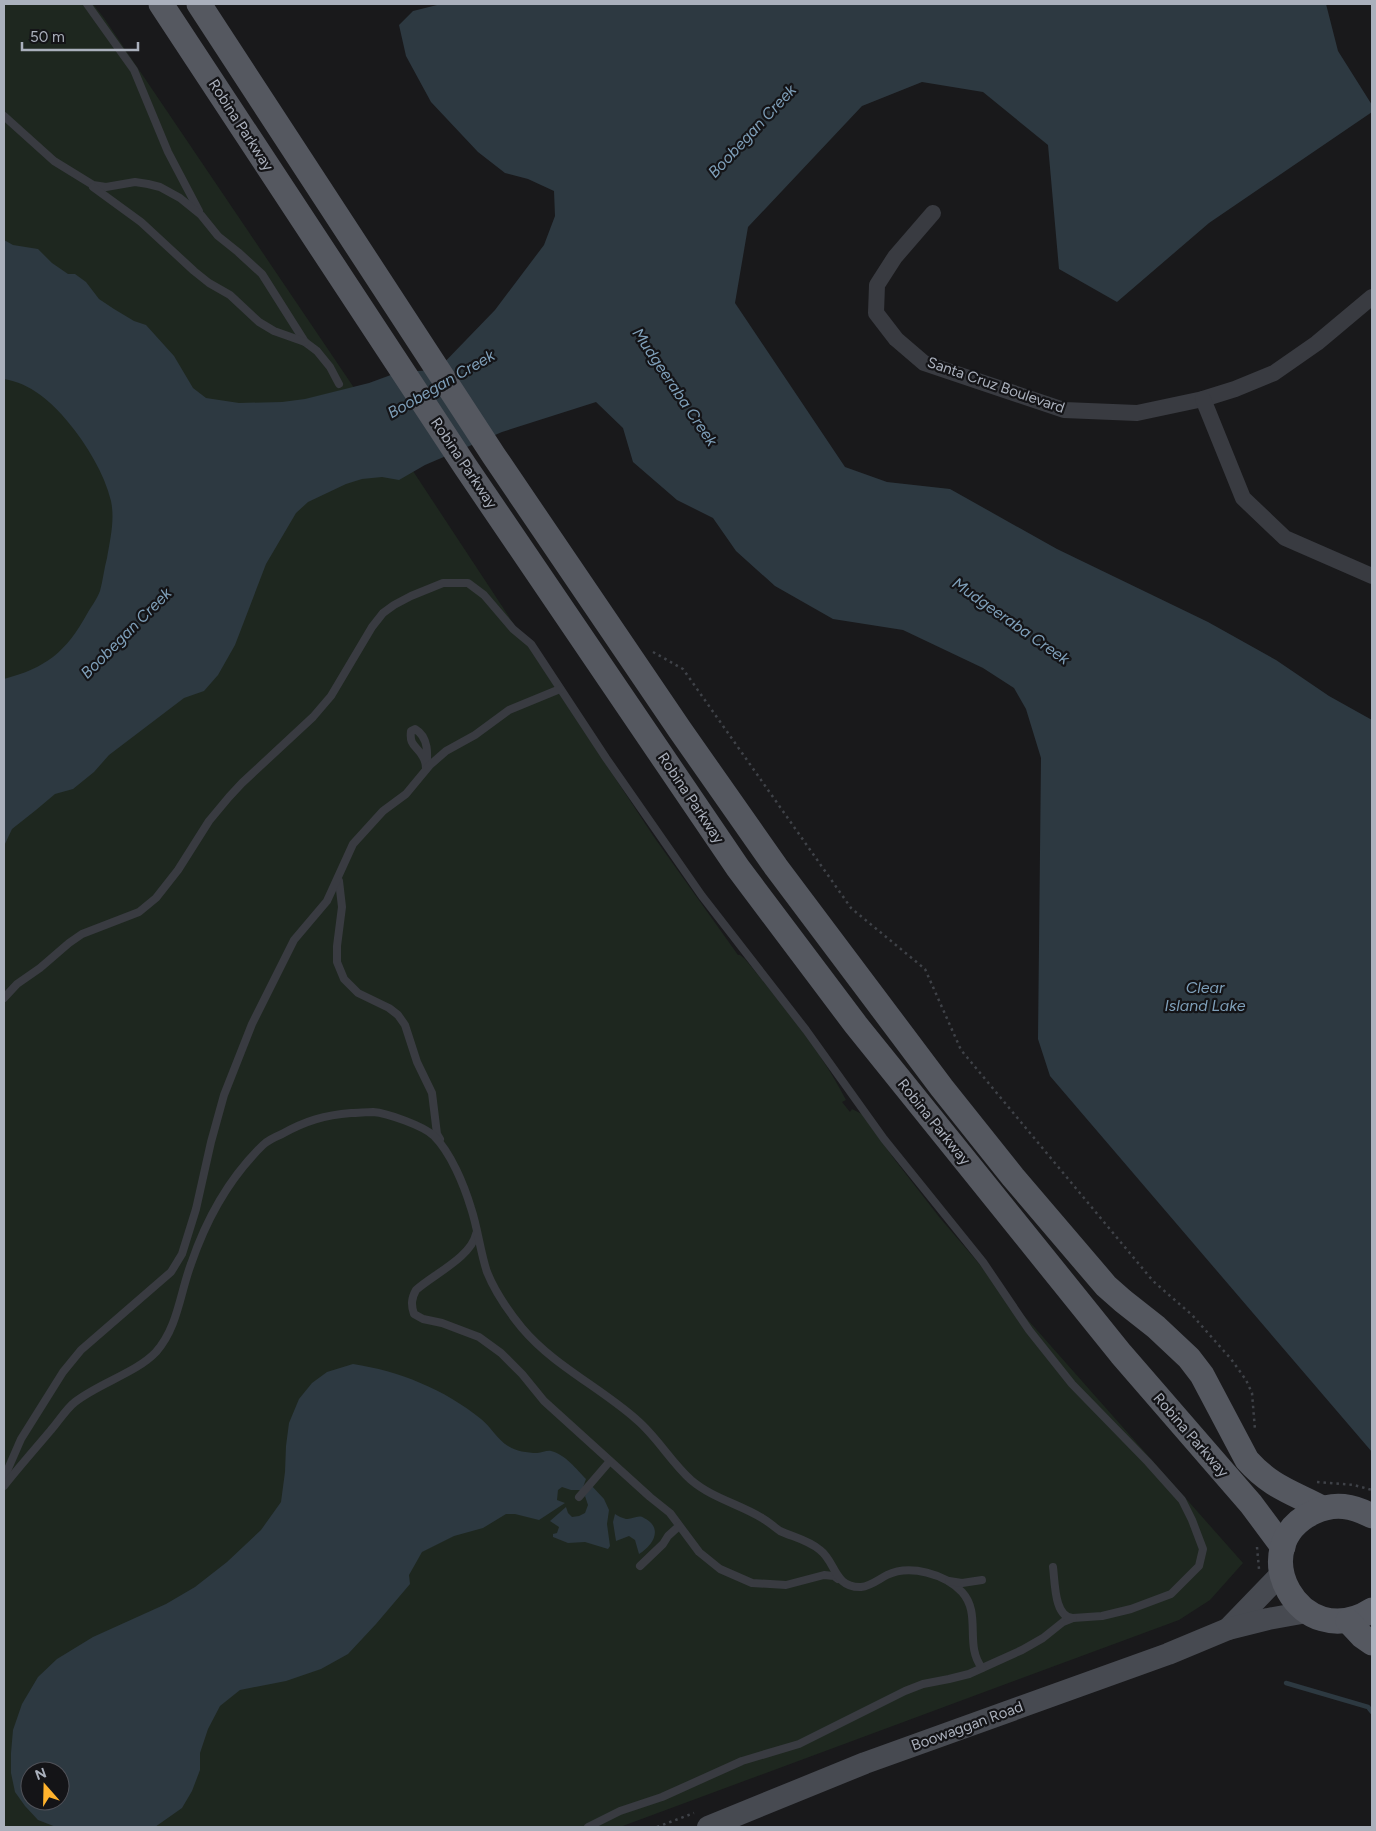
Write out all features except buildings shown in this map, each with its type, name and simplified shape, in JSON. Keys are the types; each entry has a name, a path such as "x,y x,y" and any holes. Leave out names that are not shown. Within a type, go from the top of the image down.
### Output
{"main road":[{"name":"Robina Parkway","path":"161,4 465,466 738,868 856,1025 1122,1354 1248,1500 1283,1547"},
{"name":"Robina Parkway","path":"199,4 494,456 680,730 776,867 942,1088 1013,1177 1106,1286 1162,1332 1189,1358 1202,1375 1243,1454 1256,1471 1284,1490 1322,1508"},
{"path":"1372,1516 1358,1508 1340,1505 1322,1508 1305,1516 1291,1530 1283,1547 1280,1560 1286,1589 1295,1602 1307,1612 1326,1620 1348,1621 1363,1616 1372,1610"},
{"name":"Boowaggan Road","path":"1228,1629 1282,1574"},
{"name":"Boowaggan Road","path":"708,1827 865,1763 1168,1654 1228,1629 1307,1612"},
{"path":"1348,1621 1362,1636 1372,1643"}],"street":[{"name":"Santa Cruz Boulevard","path":"933,213 894,257 877,285 876,313 896,338 924,363 1064,410 1137,413 1203,399 1235,389 1274,373 1317,343 1372,297"},
{"path":"1203,399 1243,498 1285,538 1372,576"}],"lane":[{"path":"87,4 134,70 168,152 201,215 218,236 262,274 305,342"},
{"path":"4,116 43,152 141,222 194,270 230,295 259,322 274,331 305,342 317,351 339,384"},
{"path":"78,177 93,185 106,188 135,182 160,187 180,198 201,215"},
{"path":"4,998 16,984 40,968 82,934 139,912 156,898 178,870 209,822 229,797 307,722 331,696 383,613 394,605 443,583 468,583 484,595 513,629 531,644 606,758 702,896 806,1030 889,1146 984,1262 1029,1330 1072,1384 1182,1500 1203,1549 1199,1566 1171,1594 1155,1601 1102,1616 1063,1618 1043,1638 1022,1650 982,1668 964,1675 923,1684 905,1691 799,1744 742,1761 662,1797 620,1811 588,1827"},
{"path":"4,1478 21,1439 63,1372 81,1350 171,1272 182,1254 196,1209 224,1095 252,1024 294,940 327,901 353,844 383,811 406,794 426,770 446,751 475,735 509,710 560,689"},
{"path":"340,876 338,885 341,918 337,962 344,979 358,993 389,1008 398,1015 405,1025 417,1062 432,1093 437,1134 460,1180 472,1211 489,1276 506,1307 524,1330 550,1355 637,1420 691,1479 716,1496 756,1515 778,1530 804,1540 823,1551 838,1579"},
{"path":"327,901 334,896 341,902"},
{"path":"4,1486 72,1404 101,1384 132,1369 154,1354 168,1336 180,1307 189,1268 210,1218 237,1176 265,1143 302,1122 335,1114 377,1112 432,1134 446,1152"},
{"path":"418,1128 428,1128 434,1117"},
{"path":"477,1232 475,1241 467,1251 416,1290 412,1297 411,1305 414,1314 422,1319 442,1322 479,1337 501,1353 522,1374 544,1401 670,1513 699,1552 720,1569 752,1583 786,1585 820,1576 834,1576 848,1584 861,1587 888,1575 907,1570 926,1573 947,1581 962,1583 982,1580"},
{"path":"467,1251 477,1250 485,1263"},
{"path":"579,1498 610,1461"},
{"path":"640,1566 679,1526"},
{"path":"820,1576 828,1567 828,1560"},
{"path":"1053,1567 1055,1593 1063,1618"},
{"path":"947,1581 963,1593 971,1606 974,1664 971,1670 964,1675"},
{"path":"974,1656 982,1668"}],"path":[{"path":"652,652 683,669 851,908 925,969 961,1050 1128,1253 1153,1281 1192,1315 1231,1359 1246,1380 1252,1393 1256,1433"},
{"path":"1313,1481 1354,1485 1372,1490"}],"shaded area":[{"path":"4,4 93,4 365,404 413,471 654,837 738,955 745,959 812,1045 846,1100 842,1102 850,1112 852,1109 862,1114 940,1218 1243,1563 1210,1600 1179,1620 620,1827 4,1827"}],"water":[{"name":"Clear Island Lake","path":"441,4 1326,4 1338,51 1372,105 1372,112 1209,223 1117,302 1059,269 1048,145 983,92 922,82 862,106 748,227 735,303 845,467 887,482 950,489 1057,549 1208,622 1276,660 1329,696 1372,720 1372,1452 1050,1076 1038,1039 1041,758 1026,709 1014,688 983,668 903,630 833,619 775,586 736,551 713,518 677,500 633,462 623,428 596,402 502,432 425,465 399,480 382,477 362,479 346,484 308,502 296,513 266,564 235,645 218,675 204,691 184,698 109,755 94,772 73,789 55,794 12,829 4,846 4,679 32,670 43,664 63,648 79,627 100,591 111,537 112,515 111,501 99,470 82,440 68,422 40,394 14,381 4,379 4,240 13,245 38,249 52,263 68,274 75,274 86,282 99,299 134,321 146,325 174,356 193,388 206,398 239,403 282,402 305,399 369,383 399,372 437,370 495,310 544,245 555,216 554,191 528,179 505,173 478,152 431,102 406,56 399,25 413,11"},
{"path":"353,1364 387,1371 420,1383 467,1408 488,1425 511,1448 529,1453 551,1451 561,1455 586,1479 582,1490 571,1490 562,1487 558,1490 557,1500 565,1503 539,1520 515,1514 506,1514 483,1528 454,1536 422,1552 409,1575 410,1584 348,1654 321,1669 286,1681 240,1690 220,1706 208,1729 200,1753 200,1770 192,1791 182,1808 155,1827 56,1827 38,1820 30,1811 70,1811 70,1761 20,1761 20,1799 15,1792 11,1773 13,1730 22,1704 38,1677 57,1659 93,1637 166,1604 195,1587 227,1562 261,1530 281,1502 289,1423 299,1399 312,1383 327,1372"},
{"path":"590,1484 604,1499 609,1510 607,1524 610,1546 608,1549 585,1542 568,1543 553,1537 553,1534 557,1533 559,1527 550,1521 566,1507 572,1517 585,1513 588,1505 585,1496"},
{"path":"615,1514 626,1519 642,1517 654,1527 655,1532 652,1542 644,1551 639,1554 635,1540 629,1536 616,1541 613,1522"}],"waterway":[{"path":"1286,1683 1368,1707 1372,1712"}],"water label":[{"name":"Boobegan Creek","path":"752,131"},
{"name":"Boobegan Creek","path":"441,384"},
{"name":"Mudgeeraba Creek","path":"675,387"},
{"name":"Mudgeeraba Creek","path":"1011,621"},
{"name":"Boobegan Creek","path":"126,633"}]}
